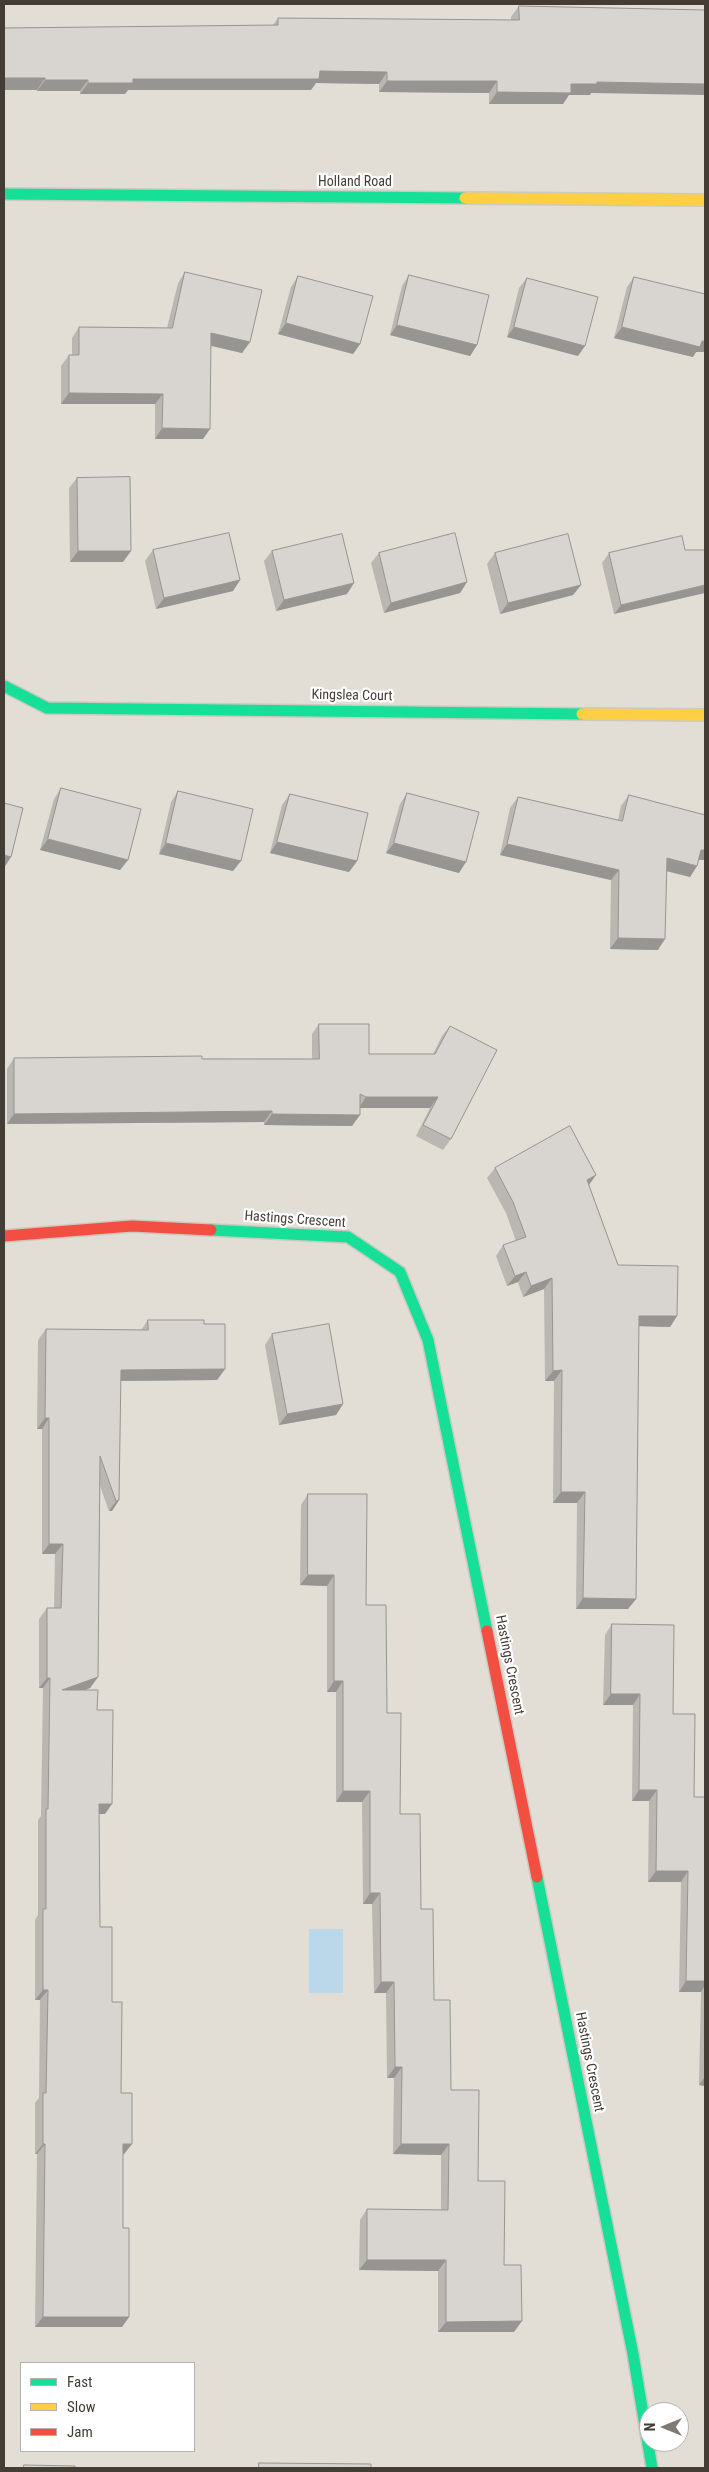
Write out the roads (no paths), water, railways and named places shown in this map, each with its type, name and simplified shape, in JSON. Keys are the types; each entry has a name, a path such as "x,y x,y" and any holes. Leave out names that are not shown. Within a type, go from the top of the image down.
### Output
{"street":[{"name":"Holland Road","path":"4,194 705,200"},
{"name":"Kingslea Court","path":"4,686 47,708 705,715"},
{"name":"Hastings Crescent","path":"4,1236 132,1226 348,1237 400,1272 428,1340 633,2354 652,2468"}],"water":[{"path":"309,1929 343,1929 343,1993 309,1993"}]}
